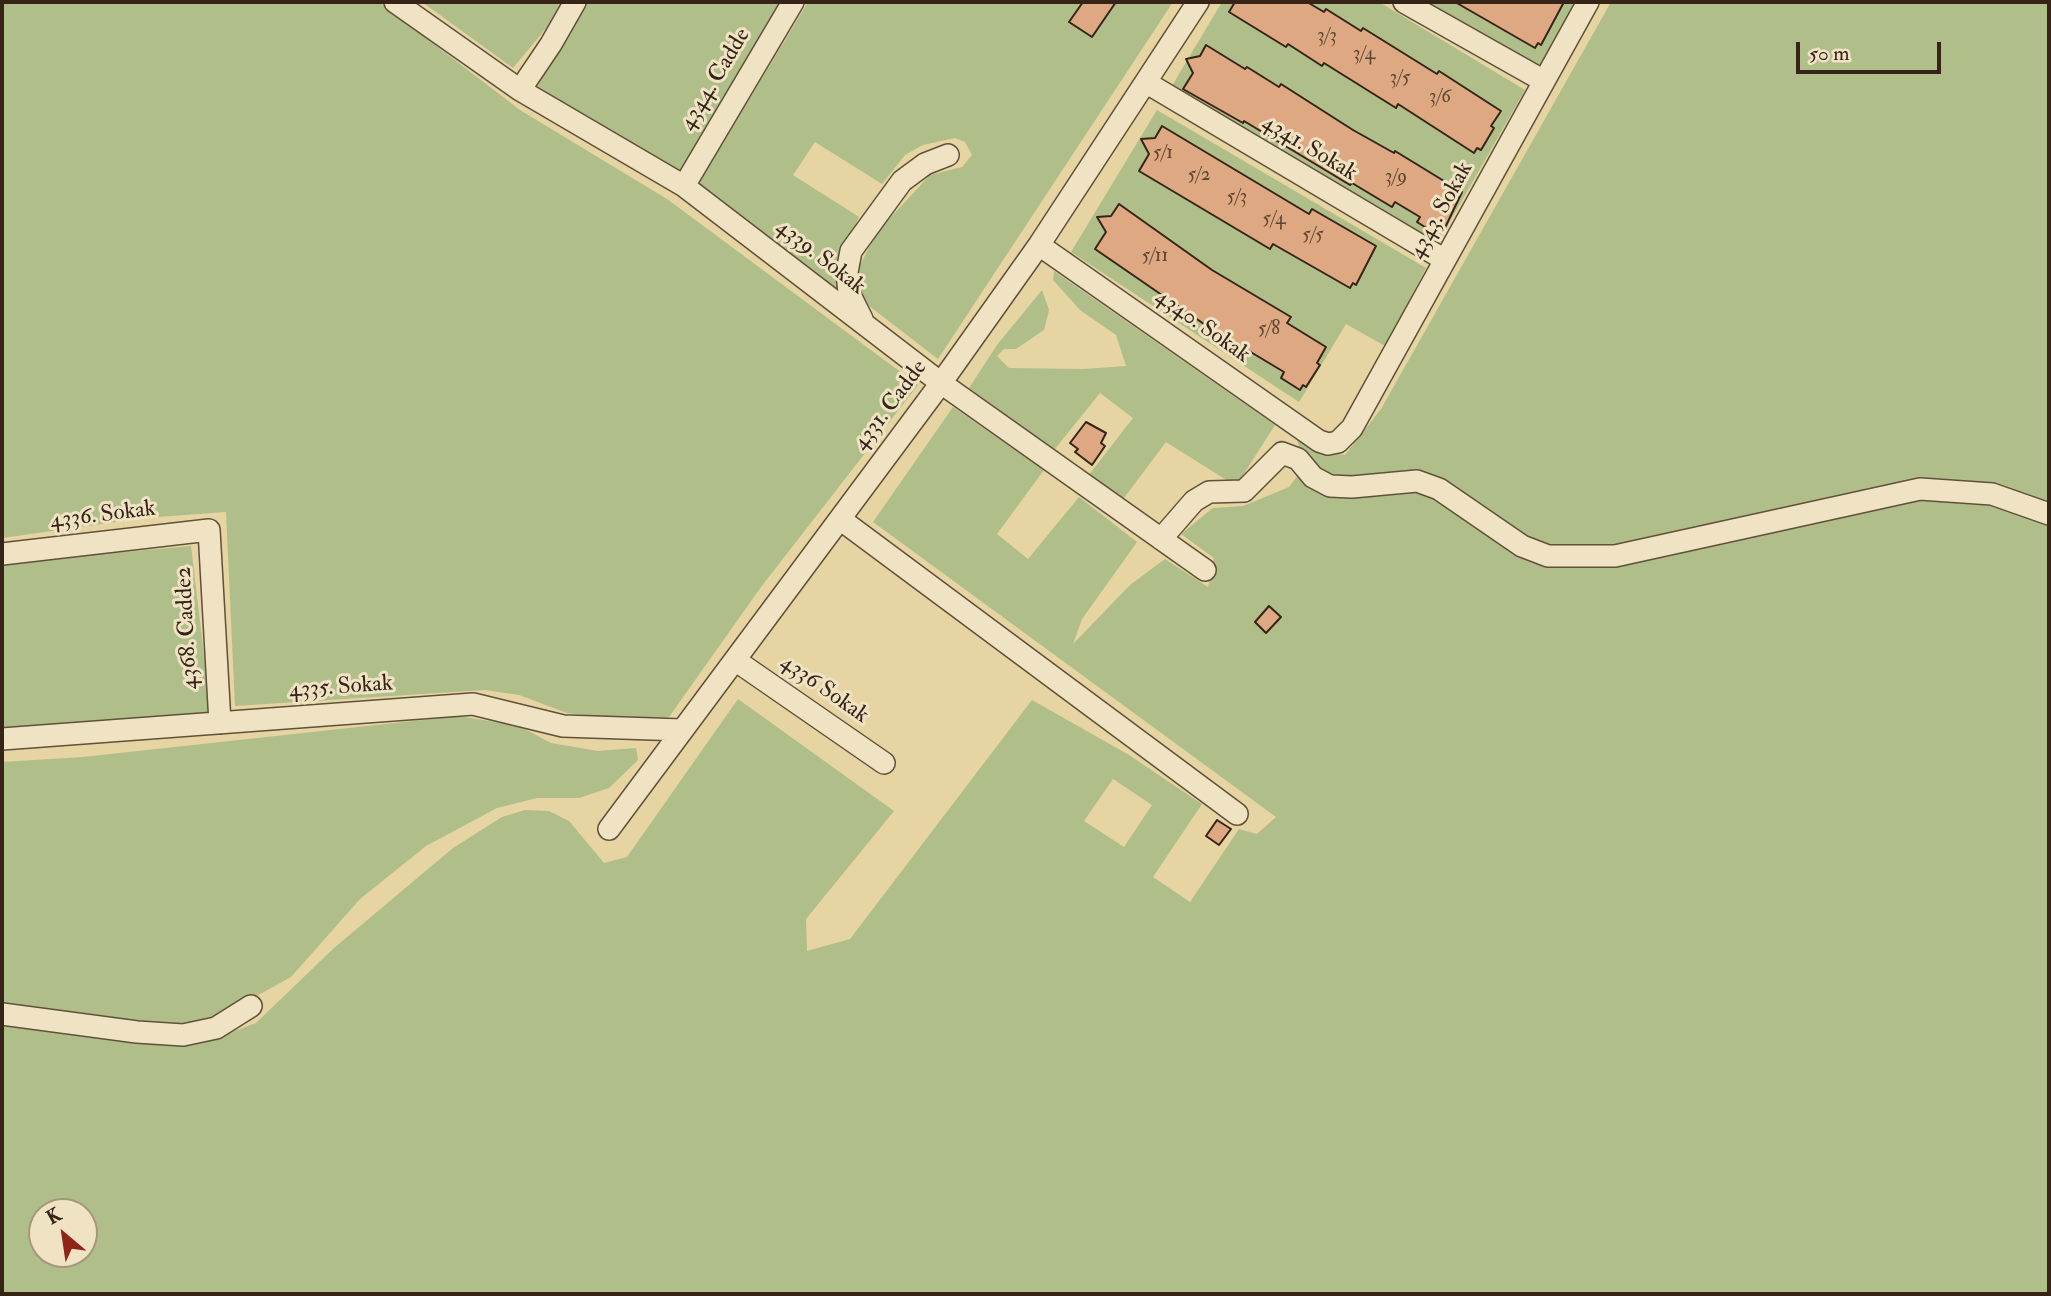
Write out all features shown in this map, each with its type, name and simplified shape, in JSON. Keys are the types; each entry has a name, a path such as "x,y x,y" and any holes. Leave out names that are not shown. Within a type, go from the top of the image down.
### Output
{"street":[{"name":"4339. Sokak","path":"395,2 520,90 684,186 941,383 1205,570"},
{"path":"520,90 575,2"},
{"name":"4344. Cadde","path":"684,186 793,2"},
{"name":"4331. Cadde","path":"609,829 941,383 1039,245 1198,2"},
{"path":"1404,2 1544,82"},
{"name":"4343. Sokak","path":"1338,442 1352,428 1588,2"},
{"name":"4341. Sokak","path":"1147,83 1445,260"},
{"path":"864,324 849,293 847,272 851,251 902,181 925,164 948,155"},
{"name":"4340. Sokak","path":"1039,245 1319,440 1328,444 1338,442"},
{"path":"1161,539 1194,501 1209,492 1244,491 1282,453 1298,459 1313,477 1330,486 1352,487 1417,481 1439,489 1521,546 1548,555 1615,556 1920,489 1992,494 2049,514"},
{"path":"840,519 1237,814"},
{"name":"4336. Sokak","path":"2,554 209,530"},
{"name":"4368. Cadde2","path":"209,530 220,723"},
{"name":"4336 Sokak","path":"735,660 884,762"},
{"name":"4335. Sokak","path":"2,740 473,704 563,726 682,730"},
{"path":"2,1014 136,1032 183,1035 216,1028 251,1006"}],"green space":[{"path":"2,2 379,2 520,110 667,199 918,385 761,587 669,717 635,721 567,713 519,695 485,690 235,706 226,512 144,518 2,538"},
{"path":"422,2 565,2 513,68"},
{"path":"585,2 782,2 682,173 536,89"},
{"path":"808,2 1173,2 938,359 860,299 856,284 859,267 877,232 930,175 962,167 972,155 965,142 955,138 923,145 905,155 882,184 815,142 793,175 859,217 839,260 837,279 841,297 697,186"},
{"path":"1222,2 1379,2 1525,90 1436,246 1170,89"},
{"path":"1425,2 1577,2 1541,66"},
{"path":"1611,2 2049,2 2049,504 1979,484 1849,499 1708,524 1614,547 1539,548 1416,469 1368,479 1324,478 1301,453 1297,440 1318,451 1345,455 1381,409"},
{"path":"1157,110 1426,268 1385,346 1346,324 1299,402 1071,252"},
{"path":"1054,271 1275,425 1236,486 1166,442 1121,502 1088,476 1133,418 1100,393 1054,450 969,388 997,345 1042,290 1049,310 1044,330 1016,349 1004,349 997,356 1009,368 1084,369 1126,366 1116,335 1080,310 1053,280"},
{"path":"953,407 1044,470 997,534 1028,559 1079,497 1137,542 1082,619 1073,644 1130,585 1165,559 1208,587 1214,558 1181,534 1213,508 1243,506 1289,487 1299,474 1440,496 1505,548 1556,563 1941,490 2049,519 2049,1294 2,1294 2,1022 218,1037 256,1023 334,948 453,848 502,817 525,810 549,811 569,821 604,863 627,857 738,699 894,811 806,919 807,951 850,939 1032,700 1129,755 1202,804 1153,877 1190,902 1239,829 1257,834 1276,817 873,522","holes":["1113,779 1152,805 1124,847 1084,821"]},
{"path":"191,546 211,714 2,730 2,563"},
{"path":"459,716 519,726 551,743 598,751 636,748 638,760 609,788 579,798 537,798 497,808 426,846 360,899 291,977 204,1025 168,1029 2,1006 2,762 83,757"}],"building":[{"path":"1083,2 1116,2 1092,37 1069,22"},
{"path":"1235,2 1307,2 1324,12 1326,9 1361,31 1363,28 1437,74 1439,71 1501,111 1491,126 1494,128 1481,150 1477,148 1474,153 1398,104 1396,108 1324,63 1322,66 1288,44 1286,47 1229,12"},
{"path":"1455,2 1564,2 1541,45 1538,43 1535,48"},
{"path":"1206,45 1279,87 1281,84 1353,130 1394,153 1395,151 1462,192 1443,232 1439,229 1436,234 1417,222 1420,217 1395,202 1392,207 1352,183 1350,185 1244,121 1243,123 1183,89 1193,73 1186,59 1200,56"},
{"path":"1162,126 1309,214 1312,209 1376,246 1356,285 1353,283 1350,288 1273,244 1270,249 1139,171 1149,154 1141,139 1155,138"},
{"path":"1119,204 1212,270 1291,317 1287,323 1326,347 1317,363 1320,365 1306,387 1303,385 1300,390 1281,378 1284,372 1204,324 1095,249 1106,232 1097,217 1111,216"},
{"path":"1086,422 1106,433 1101,443 1105,446 1092,465 1075,452 1078,449 1070,443"},
{"path":"1269,606 1281,617 1266,633 1255,622"},
{"path":"1217,820 1231,829 1219,845 1206,836"}]}
